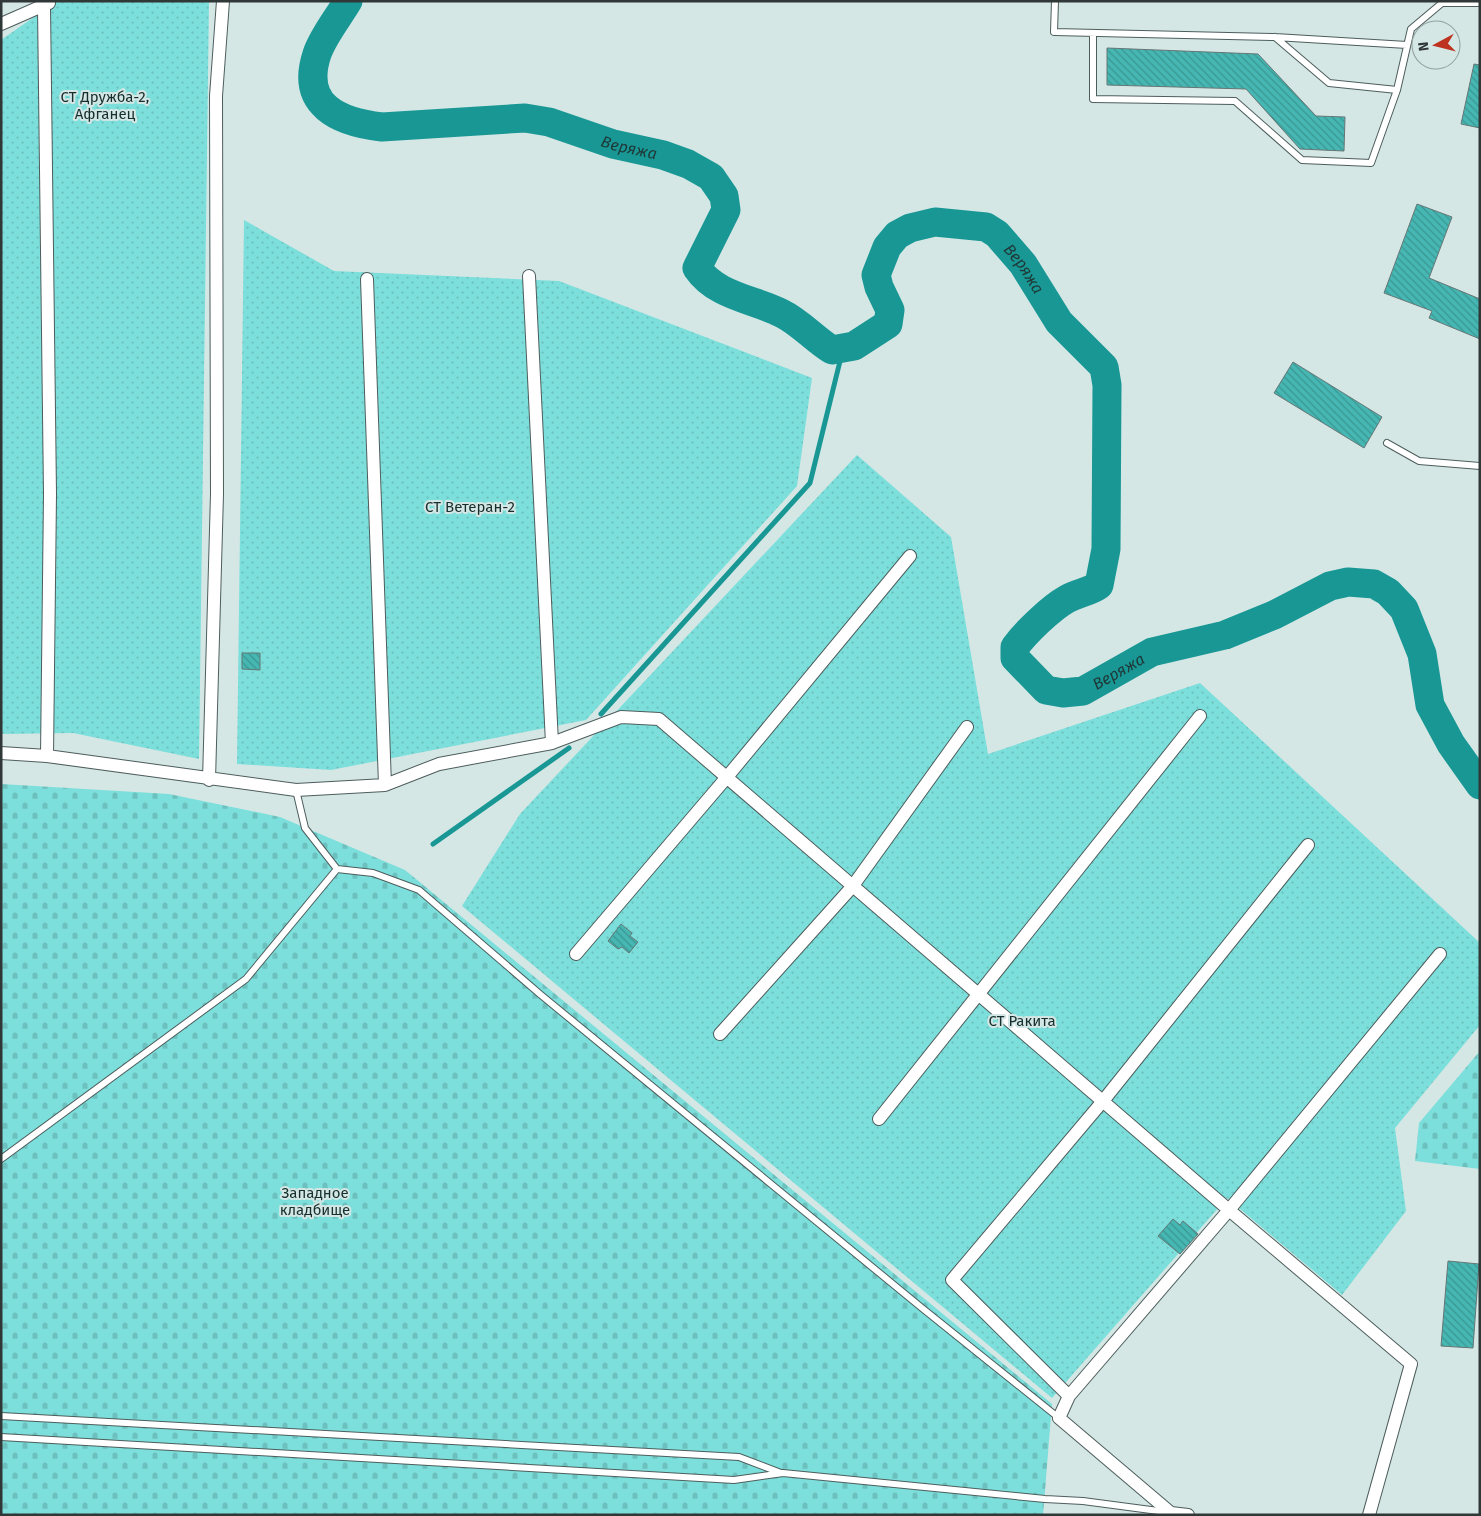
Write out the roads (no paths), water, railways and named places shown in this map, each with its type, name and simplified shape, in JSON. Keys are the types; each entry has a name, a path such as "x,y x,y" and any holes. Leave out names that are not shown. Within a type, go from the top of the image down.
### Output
{"street":[{"path":"209,780 217,494 216,96 223,1"},
{"path":"1,24 47,4 50,494 48,756"},
{"path":"529,276 552,743"},
{"path":"367,279 385,785"},
{"path":"576,954 727,777 910,556"},
{"path":"879,1119 1200,716"},
{"path":"1,753 48,756 209,780 296,790 385,785 439,764 552,743 621,717 658,719 1411,1364 1369,1515"},
{"path":"720,1034 852,887 967,727"},
{"path":"1069,1396 952,1280 1103,1101 1308,846"},
{"path":"1188,1515 1171,1514 1059,1418 1069,1396 1229,1210 1440,954"}],"lane":[{"path":"1055,1 1054,32 1275,37 1407,45"},
{"path":"1093,33 1093,99 1235,101 1302,160 1371,163 1397,90 1411,30 1442,3 1480,3"},
{"path":"1275,37 1329,83 1397,90"},
{"path":"1387,443 1418,461 1480,466"},
{"path":"296,790 305,828 337,869 373,873 419,890 541,996 1059,1418"},
{"path":"1,1159 246,979 337,869"},
{"path":"1,1416 739,1457 783,1473"},
{"path":"1,1437 734,1480 783,1473 1045,1499 1083,1501 1171,1514"}],"waterway":[{"name":"Веряжа","path":"348,1 323,41 317,54 313,72 314,86 318,98 327,108 351,121 382,127 525,118 549,122 613,144 663,155 688,164 711,177 724,196 726,210 697,268 714,285 788,317 832,350 854,346 888,324 890,310 879,287 876,275 887,247 897,235 910,228 935,222 986,227 997,234 1023,264 1059,322 1104,367 1107,385 1106,549 1099,585 1067,599 1046,614 1015,647 1015,658 1046,690 1063,693 1083,691 1152,652 1225,635 1274,615 1330,586 1348,582 1374,584 1388,592 1404,609 1422,654 1430,705 1451,744 1480,785"},
{"path":"601,714 810,483 843,349"},
{"path":"433,844 569,748"}],"park label":[{"name":"СТ Дружба-2, Афганец","path":"105,106"},
{"name":"СТ Ветеран-2","path":"470,507"},
{"name":"СТ Ракита","path":"1022,1021"},
{"name":"Западное кладбище","path":"315,1202"}]}
